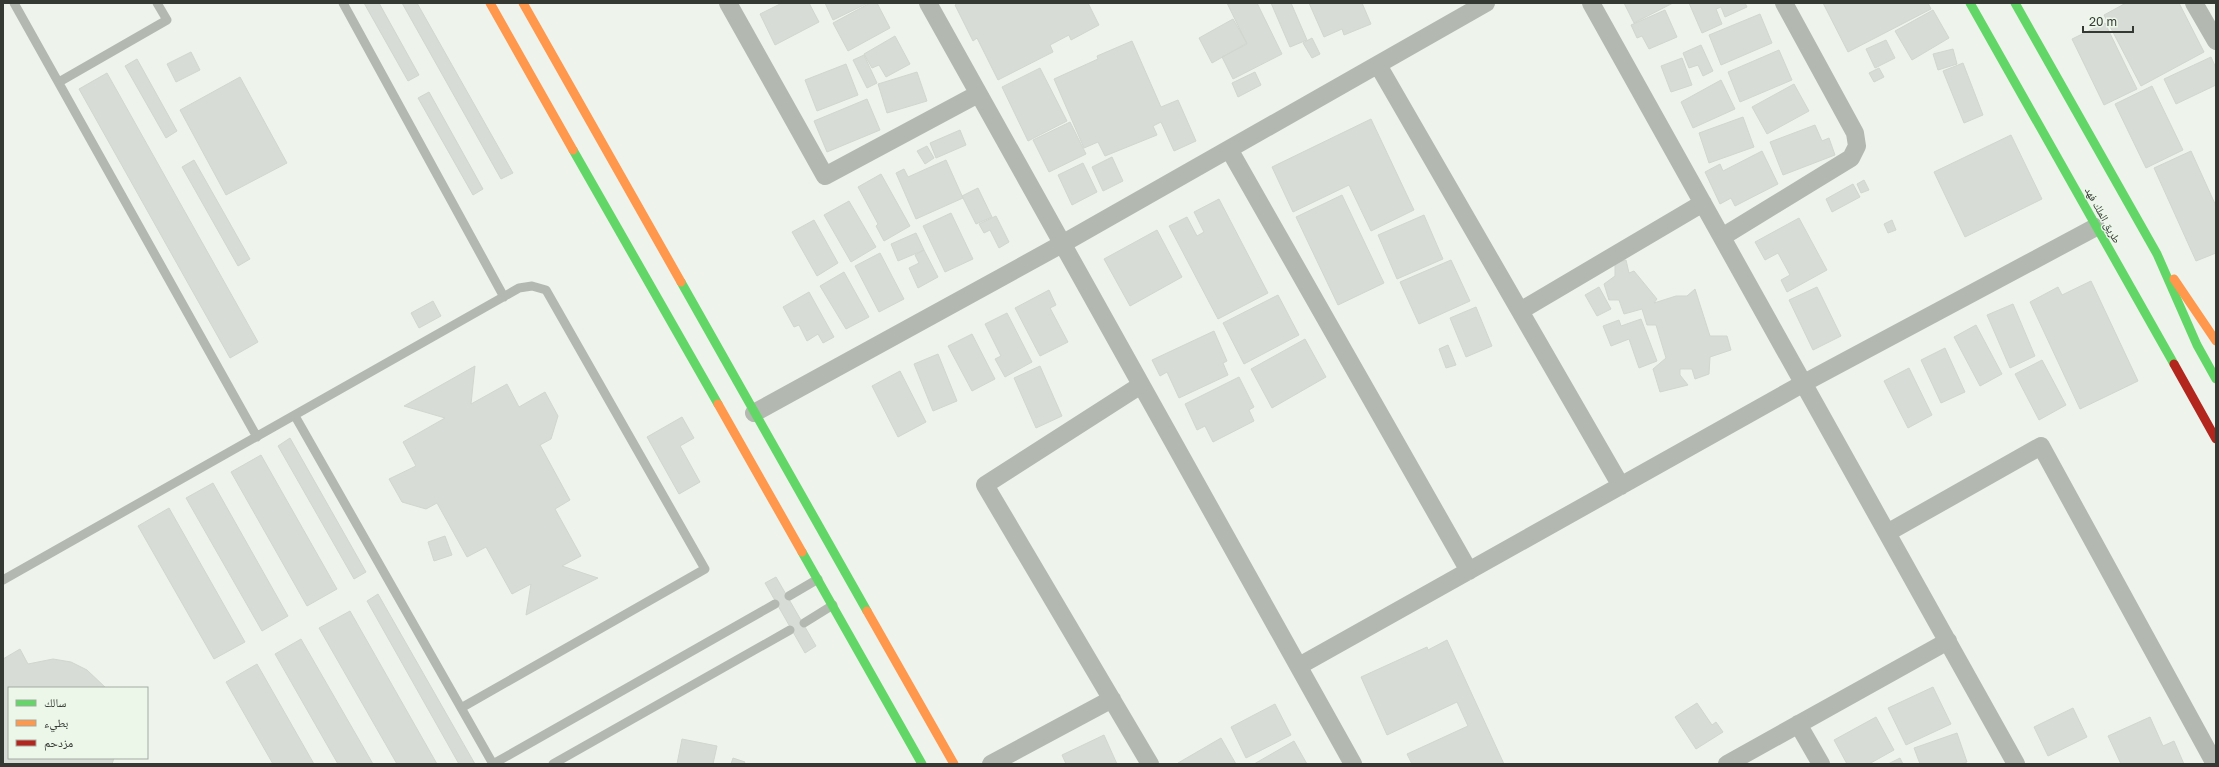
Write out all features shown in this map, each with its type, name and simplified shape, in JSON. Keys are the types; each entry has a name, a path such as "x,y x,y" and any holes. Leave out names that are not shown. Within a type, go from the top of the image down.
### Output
{"main road":[{"path":"490,3 922,764"},
{"path":"523,3 954,764"},
{"name":"طريق الملك فهد","path":"1970,3 2216,439"},
{"path":"2015,3 2157,254 2216,341"},
{"path":"2157,254 2197,344 2216,379"}],"street":[{"path":"728,3 825,176 978,94"},
{"path":"928,3 1353,764"},
{"path":"754,412 1062,244 1486,3"},
{"path":"1591,3 2016,764"},
{"path":"1722,237 1851,158 1857,146 1856,133 1784,3"},
{"path":"2194,3 2216,41"},
{"path":"1378,64 1621,486"},
{"path":"1229,149 1469,571"},
{"path":"1520,311 1703,203"},
{"path":"1299,666 1804,383 2096,227"},
{"path":"1142,385 985,485 1150,764"},
{"path":"1887,533 2041,446 2215,764"},
{"path":"1727,764 1948,641"},
{"path":"991,764 1112,699"},
{"path":"1798,724 1821,764"}],"lane":[{"path":"14,3 257,437"},
{"path":"59,82 167,20 157,3"},
{"path":"343,3 504,297"},
{"path":"3,580 212,460 295,416 519,288 532,286 546,290 705,569 461,708"},
{"path":"295,416 493,764 775,604"},
{"path":"789,596 818,579"},
{"path":"804,623 833,605"},
{"path":"553,764 790,630"}],"building":[{"path":"364,3 379,3 419,75 408,81"},
{"path":"402,3 417,3 513,173 501,179"},
{"path":"782,3 809,3 819,22 775,45 760,14"},
{"path":"825,3 868,3 833,20"},
{"path":"870,3 877,3 890,28 848,51 833,23"},
{"path":"958,3 1088,3 1099,25 1071,40 1069,35 1050,45 1053,52 998,80 977,38 973,41 955,5"},
{"path":"1227,3 1257,3 1282,54 1233,79 1222,57 1247,44"},
{"path":"1271,3 1291,3 1307,40 1290,47"},
{"path":"1309,3 1362,3 1371,24 1344,35 1342,29 1324,37"},
{"path":"1624,3 1673,3 1634,23"},
{"path":"1689,3 1745,3 1747,7 1725,17 1721,7 1716,9 1722,24 1702,33"},
{"path":"1823,3 1928,3 1931,9 1848,52"},
{"path":"2126,3 2179,3 2204,52 2141,86 2104,15"},
{"path":"1665,10 1677,37 1649,49 1642,36 1637,38 1631,25"},
{"path":"1933,10 1949,38 1912,60 1895,31"},
{"path":"1760,14 1772,43 1721,65 1709,35"},
{"path":"1233,19 1247,43 1212,63 1199,38"},
{"path":"2105,23 2137,89 2104,105 2072,39"},
{"path":"895,36 910,64 886,77 879,65 872,68 864,54"},
{"path":"1312,38 1320,54 1312,58 1303,43"},
{"path":"1886,40 1895,58 1875,68 1866,49"},
{"path":"1132,41 1161,107 1178,100 1196,141 1174,151 1161,122 1153,126 1157,135 1105,156 1098,142 1084,148 1054,79 1098,59 1097,56"},
{"path":"1701,45 1713,71 1703,76 1698,65 1689,68 1683,53"},
{"path":"1953,49 1957,64 1938,70 1933,54"},
{"path":"1779,50 1792,80 1740,102 1728,72"},
{"path":"191,52 200,70 176,82 167,64"},
{"path":"864,55 877,83 867,88 853,60"},
{"path":"2211,57 2216,68 2216,85 2176,104 2164,79"},
{"path":"1682,58 1692,85 1671,92 1661,66"},
{"path":"137,59 177,131 166,138 125,66"},
{"path":"1963,63 1983,115 1964,123 1943,71"},
{"path":"846,64 858,95 817,111 805,80"},
{"path":"1040,68 1067,121 1028,141 1002,87"},
{"path":"1879,68 1884,77 1874,82 1869,73"},
{"path":"917,72 927,101 887,113 878,84"},
{"path":"1255,72 1261,85 1238,97 1232,83"},
{"path":"107,73 258,342 230,358 79,89"},
{"path":"240,77 287,163 226,195 180,110"},
{"path":"1721,80 1735,109 1693,128 1681,102"},
{"path":"1794,84 1809,111 1767,134 1752,107"},
{"path":"2152,86 2183,150 2146,168 2115,104"},
{"path":"429,92 483,189 473,195 418,98"},
{"path":"867,99 880,130 827,152 814,121"},
{"path":"1743,117 1754,147 1709,163 1699,133"},
{"path":"1371,119 1414,210 1371,231 1349,185 1293,212 1272,167"},
{"path":"1070,122 1086,154 1049,172 1033,140"},
{"path":"1815,125 1822,141 1829,138 1835,155 1783,175 1770,142"},
{"path":"960,130 966,145 936,158 930,143"},
{"path":"2011,135 2042,199 1965,237 1934,172"},
{"path":"927,146 934,158 925,164 917,151"},
{"path":"1762,151 1778,184 1735,206 1731,198 1720,204 1705,172 1720,164 1723,171"},
{"path":"2191,151 2216,206 2216,253 2196,261 2154,168"},
{"path":"1112,157 1123,181 1103,191 1092,167"},
{"path":"194,160 250,259 238,266 182,167"},
{"path":"946,160 963,198 916,219 896,173 904,169 908,177"},
{"path":"1083,163 1097,192 1072,205 1058,175"},
{"path":"881,174 910,226 884,241 876,226 878,224 858,187"},
{"path":"1864,180 1869,190 1861,193 1857,184"},
{"path":"1853,184 1860,197 1832,212 1826,199"},
{"path":"978,188 992,217 976,224 962,196"},
{"path":"1342,195 1384,283 1338,305 1296,217"},
{"path":"1219,199 1268,293 1218,319 1169,226 1187,217 1197,236 1204,232 1194,212"},
{"path":"849,201 876,247 851,262 824,215"},
{"path":"951,213 973,259 945,272 923,226"},
{"path":"1424,215 1443,259 1397,279 1378,235"},
{"path":"996,216 1009,242 999,248 990,230 984,233 979,224"},
{"path":"1799,218 1827,270 1787,292 1781,280 1790,275 1778,253 1765,260 1755,242"},
{"path":"814,220 838,263 817,276 792,232"},
{"path":"1892,220 1896,230 1888,233 1884,224"},
{"path":"1157,230 1182,277 1130,306 1104,259"},
{"path":"916,233 924,250 898,261 891,244"},
{"path":"924,250 938,277 918,288 909,268 919,263 915,255"},
{"path":"880,253 904,299 879,312 855,266"},
{"path":"1451,260 1470,301 1419,324 1400,282"},
{"path":"1626,260 1629,273 1634,271 1657,299 1654,303 1676,296 1687,296 1695,289 1710,336 1727,336 1731,350 1710,357 1709,374 1695,379 1692,369 1680,369 1680,375 1688,385 1660,392 1653,369 1666,358 1656,325 1647,325 1642,309 1624,314 1619,300 1609,300 1604,284 1615,276 1615,263"},
{"path":"844,272 869,317 846,329 820,286"},
{"path":"2091,281 2138,381 2080,409 2030,302 2058,287 2062,295"},
{"path":"1599,287 1611,309 1597,316 1585,295"},
{"path":"1817,287 1841,336 1813,350 1789,300"},
{"path":"1049,290 1056,305 1050,308 1068,342 1040,356 1015,308"},
{"path":"809,292 834,337 823,343 818,334 807,341 799,325 794,327 783,307"},
{"path":"1278,295 1299,335 1244,364 1223,323"},
{"path":"433,301 441,316 419,328 411,313"},
{"path":"2013,304 2035,356 2010,368 1987,315"},
{"path":"1476,307 1492,346 1466,357 1450,318"},
{"path":"1007,313 1032,362 1005,377 995,359 1001,356 985,324"},
{"path":"1641,319 1657,361 1639,368 1629,339 1611,346 1603,326 1619,320 1621,326"},
{"path":"1976,325 2002,374 1980,386 1954,337"},
{"path":"1214,331 1227,361 1223,363 1228,375 1179,398 1167,372 1160,376 1152,360"},
{"path":"972,334 995,379 972,391 948,346"},
{"path":"1305,339 1326,377 1272,408 1251,369"},
{"path":"1448,345 1456,365 1446,368 1439,349"},
{"path":"1945,348 1965,392 1941,403 1921,360"},
{"path":"938,354 957,401 933,411 914,364"},
{"path":"2042,360 2066,405 2039,420 2015,374"},
{"path":"475,366 471,404 507,384 519,407 545,392 558,416 551,439 540,445 570,500 555,509 581,556 562,566 598,578 526,615 531,584 512,594 486,547 467,557 437,503 426,509 402,502 389,479 416,466 403,442 445,418 404,406"},
{"path":"1040,366 1062,416 1036,428 1014,378"},
{"path":"1909,368 1932,415 1908,428 1884,381"},
{"path":"900,371 926,422 898,437 872,386"},
{"path":"1239,377 1254,407 1249,410 1254,421 1213,442 1205,426 1197,430 1185,404"},
{"path":"682,417 694,438 680,446 700,482 679,494 647,437"},
{"path":"290,438 366,572 354,579 278,446"},
{"path":"261,455 337,589 307,606 231,472"},
{"path":"213,483 288,616 262,631 186,498"},
{"path":"169,508 245,642 214,659 138,526"},
{"path":"445,536 452,555 434,561 428,542"},
{"path":"776,577 816,646 805,653 765,583"},
{"path":"378,594 475,764 459,764 367,601"},
{"path":"350,611 437,764 397,764 319,628"},
{"path":"301,639 373,764 338,764 275,654"},
{"path":"1447,640 1504,764 1412,764 1407,754 1468,726 1457,702 1387,735 1361,677 1427,647 1428,650"},
{"path":"20,649 28,664 53,659 71,662 87,670 105,687 8,687 8,759 114,759 112,764 3,764 3,659"},
{"path":"257,664 314,764 273,764 226,682"},
{"path":"1933,687 1951,724 1906,745 1888,708"},
{"path":"1697,703 1712,725 1716,722 1723,732 1696,749 1675,717"},
{"path":"1275,704 1291,735 1246,758 1231,727"},
{"path":"2073,708 2087,737 2048,756 2034,727"},
{"path":"1876,717 1894,750 1869,764 1847,764 1834,740"},
{"path":"2150,717 2163,746 2174,741 2184,764 2121,764 2108,736"},
{"path":"1957,733 1967,762 1960,764 1920,764 1914,748"},
{"path":"1104,735 1117,764 1066,764 1062,755"},
{"path":"1221,738 1236,764 1178,763"},
{"path":"682,739 717,746 713,764 677,764"},
{"path":"1294,741 1307,764 1254,764"},
{"path":"733,758 745,762 744,764 731,764"},
{"path":"1900,758 1903,764 1888,764"}],"traffic: fast":[{"path":"1970,3 2174,364"},
{"path":"2015,3 2157,254 2197,345 2216,379"},
{"path":"573,150 718,404"},
{"path":"681,282 867,611"},
{"path":"802,552 922,764"}],"traffic: slow":[{"path":"490,3 573,150"},
{"path":"523,3 681,282"},
{"path":"2174,279 2216,341"},
{"path":"718,404 802,552"},
{"path":"867,611 954,764"}],"traffic: jam":[{"path":"2174,364 2216,439"}]}
